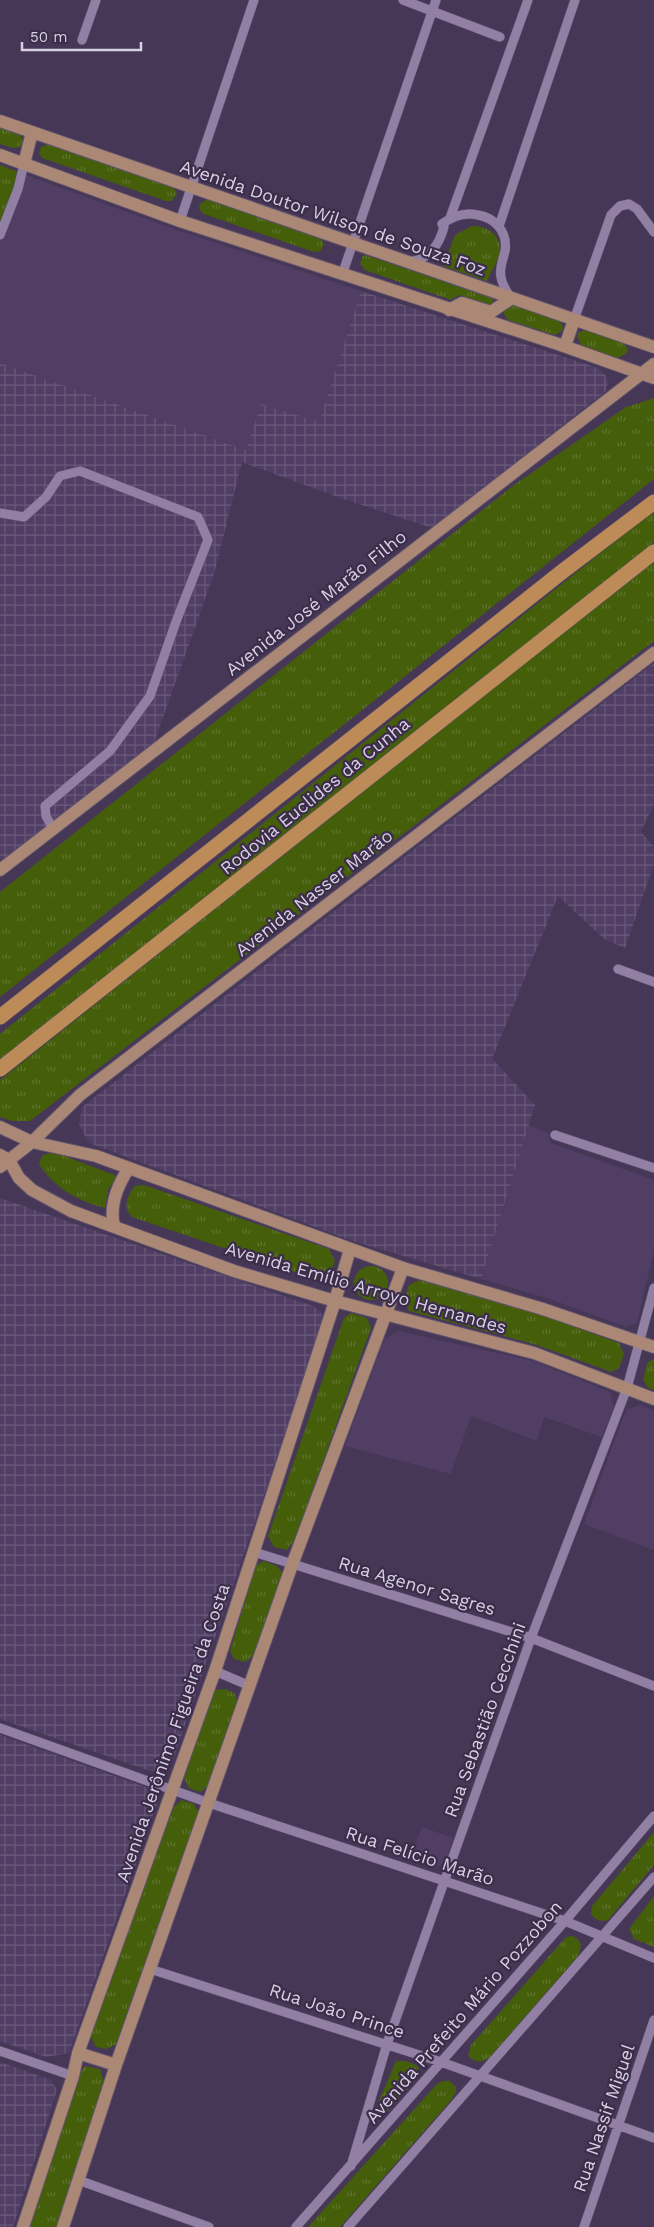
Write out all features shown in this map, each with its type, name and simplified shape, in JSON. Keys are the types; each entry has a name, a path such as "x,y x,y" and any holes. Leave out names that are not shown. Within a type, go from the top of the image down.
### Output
{"highway":[{"name":"Rodovia Euclides da Cunha","path":"0,1018 563,570 654,502"},
{"name":"Rodovia Euclides da Cunha","path":"0,1069 654,552"}],"main road":[{"name":"Avenida Doutor Wilson de Souza Foz","path":"0,121 654,347"},
{"path":"24,164 32,132"},
{"path":"0,155 180,221 449,310 565,346 654,378"},
{"path":"449,310 462,302 491,312 512,298"},
{"path":"565,346 574,320"},
{"name":"Avenida José Marão Filho","path":"0,870 654,364"},
{"name":"Avenida Nasser Marão","path":"3,1160 32,1142 80,1095 654,653"},
{"name":"Avenida Emílio Arroyo Hernandes","path":"0,1127 32,1142 96,1156 403,1268 543,1309 654,1348"},
{"name":"Avenida Emílio Arroyo Hernandes","path":"3,1160 32,1190 71,1211 234,1271 335,1301 534,1352 654,1399"},
{"path":"114,1226 112,1216 114,1197 129,1168"},
{"name":"Avenida Jerônimo Figueira da Costa","path":"23,2227 73,2076 78,2053 215,1671 335,1301 350,1249"},
{"path":"62,2227 116,2066 292,1565 403,1268"},
{"path":"78,2053 116,2066"}],"street":[{"path":"82,40 96,0"},
{"path":"180,221 254,0"},
{"path":"403,0 500,37"},
{"path":"342,275 436,0"},
{"path":"450,218 528,0"},
{"path":"499,226 575,0"},
{"path":"0,235 18,189 24,164"},
{"path":"574,320 612,215 620,206 629,204 637,209 654,232"},
{"path":"407,262 423,258 436,248 444,226 442,224 450,218 458,215 477,214 486,217 499,226 504,236 505,245 501,277 512,298"},
{"path":"0,513 24,518 46,497 60,476 80,471 198,517 208,540 177,619 150,696 110,751 45,806 46,816 53,829"},
{"path":"618,969 654,982"},
{"path":"555,1135 654,1168"},
{"name":"Rua Sebastião Cecchini","path":"351,2166 387,2044 444,1882 531,1638 627,1388 654,1288"},
{"name":"Rua Agenor Sagres","path":"254,1552 531,1638 654,1686"},
{"path":"215,1671 250,1686"},
{"name":"Rua Felício Marão","path":"0,1728 209,1803 566,1921 654,1958"},
{"name":"Avenida Prefeito Mário Pozzobon","path":"296,2227 566,1921 654,1816"},
{"path":"348,2227 654,1878"},
{"name":"Rua João Prince","path":"150,1969 441,2062 654,2138"},
{"name":"Rua Nassif Miguel","path":"584,2227 654,2020"},
{"path":"0,2051 73,2076"},
{"path":"78,2180 209,2227"}],"shaded area":[{"path":"21,173 168,227 361,291 319,422 246,450 0,363 0,235"},
{"path":"361,291 598,368 608,381 606,391 432,528 343,499 242,462 214,574 154,743 0,862 0,363 246,450 261,404 319,422"},
{"path":"654,663 654,804 641,832 654,846 654,864 625,948 604,939 558,896 492,1059 535,1105 481,1279 353,1241 89,1143 79,1125 82,1107"},
{"path":"528,1125 548,1133 551,1143 654,1180 654,1250 637,1323 626,1327 550,1299 481,1279"},
{"path":"0,1198 313,1306 322,1312 322,1326 173,1760 163,1770 153,1772 0,1719"},
{"path":"398,1331 533,1361 610,1392 614,1407 602,1437 544,1417 537,1441 471,1416 451,1474 345,1446 384,1340"},
{"path":"641,1405 654,1410 654,1550 584,1524 626,1410"},
{"path":"0,1735 151,1789 158,1801 69,2053 46,2057 0,2041"},
{"path":"422,1827 453,1838 445,1863 435,1867 409,1858"},
{"path":"0,2062 51,2080 57,2090 13,2227 0,2227"}],"green space":[{"path":"0,127 20,135 23,140 20,147 13,148 0,144"},
{"path":"49,144 173,187 177,193 172,201 166,201 42,158 39,153 41,147"},
{"path":"0,165 21,173 0,235"},
{"path":"207,199 320,238 324,244 321,251 314,252 204,214 201,212 199,205"},
{"path":"472,226 488,229 496,236 500,246 499,255 487,281 443,266 455,235"},
{"path":"365,255 492,298 494,303 489,306 459,295 451,300 365,270 360,264 362,257"},
{"path":"511,305 559,320 563,327 562,331 555,335 508,320 504,311"},
{"path":"585,330 623,343 628,349 627,353 618,358 581,345 577,336 578,333"},
{"path":"654,398 654,479 0,997 0,892 514,485 626,407"},
{"path":"654,510 654,542 0,1062 0,1034"},
{"path":"654,561 654,641 30,1121 12,1121 0,1117 0,1080"},
{"path":"49,1153 59,1154 117,1176 108,1190 105,1208 76,1198 52,1180 39,1164 42,1156"},
{"path":"144,1185 329,1249 335,1261 328,1278 321,1281 132,1217 126,1205 128,1198 135,1186"},
{"path":"371,1266 378,1267 383,1271 387,1276 387,1290 383,1295 378,1299 371,1300 364,1299 359,1295 355,1290 354,1283 355,1276 359,1271 364,1267"},
{"path":"420,1280 542,1315 619,1343 624,1354 619,1368 611,1372 537,1345 409,1311 404,1301 409,1285"},
{"path":"351,1313 367,1318 371,1328 295,1539 287,1550 274,1547 268,1536 344,1318"},
{"path":"654,1359 654,1390 648,1388 643,1379 648,1362"},
{"path":"264,1561 277,1566 283,1574 255,1654 245,1662 234,1659 230,1651 256,1565"},
{"path":"225,1689 234,1693 239,1705 211,1784 200,1792 189,1788 184,1778 214,1690"},
{"path":"182,1800 194,1804 200,1814 116,2044 107,2049 96,2047 90,2035 130,1921 174,1807"},
{"path":"654,1832 654,1865 608,1920 597,1920 591,1914 592,1906"},
{"path":"654,1896 654,1947 634,1939 629,1929"},
{"path":"572,1936 577,1938 581,1944 579,1955 488,2059 477,2061 468,2056 471,2045 566,1937"},
{"path":"396,2061 406,2061 418,2066 419,2076 383,2116 377,2114 376,2108"},
{"path":"85,2066 100,2069 104,2082 57,2227 28,2227 77,2077"},
{"path":"443,2081 450,2081 456,2087 456,2092 452,2099 340,2227 308,2227 437,2084"}]}
